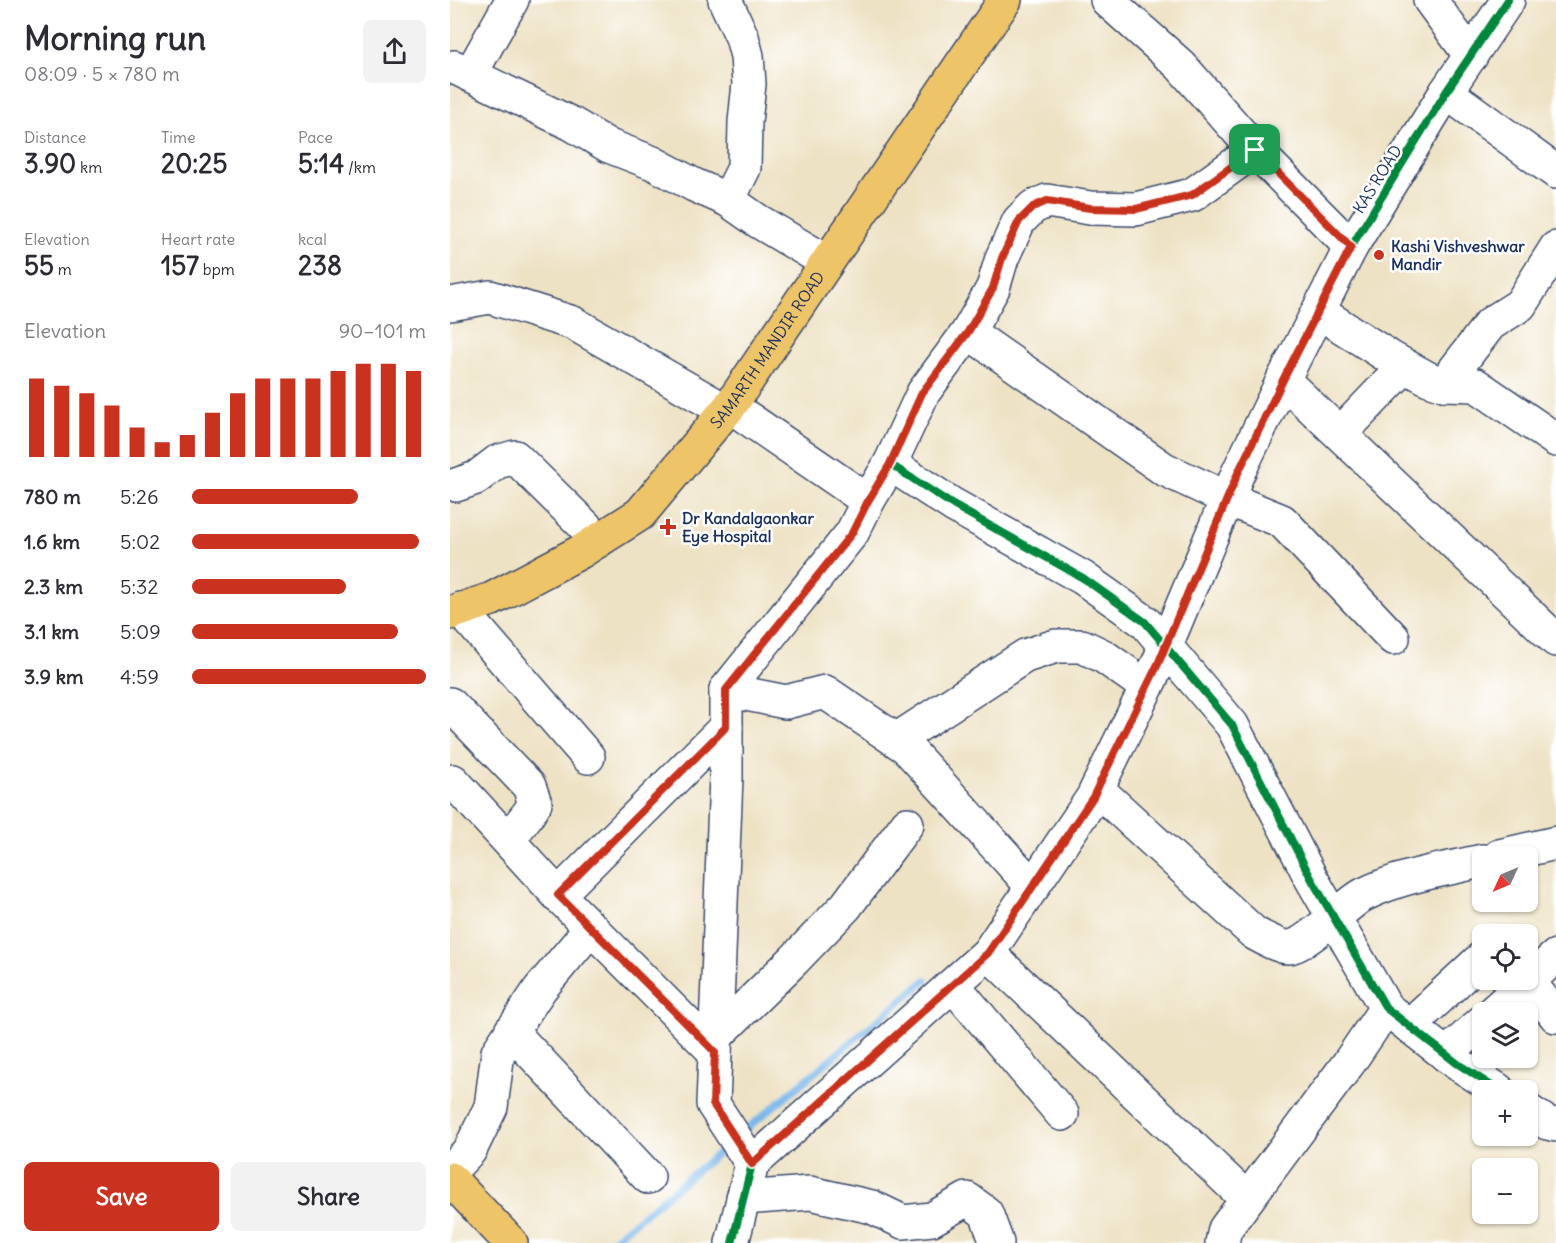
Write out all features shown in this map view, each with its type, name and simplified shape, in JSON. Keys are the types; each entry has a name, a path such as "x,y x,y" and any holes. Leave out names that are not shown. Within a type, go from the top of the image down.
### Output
{"main road":[{"name":"SAMARTH MANDIR ROAD","path":"455,611 492,599 580,552 640,514 728,408 1005,0"},
{"path":"450,1179 511,1243"}],"street":[{"path":"512,0 456,70 573,124 609,146 653,163 728,200 758,221 827,262"},
{"path":"725,0 742,37 747,56 749,84 744,168 728,200"},
{"path":"1107,0 1180,65 1255,150 1351,247"},
{"path":"1430,0 1471,56"},
{"name":"KAS ROAD","path":"752,1164 988,953 1093,797 1166,646 1238,473 1351,247 1446,92 1508,0"},
{"path":"1446,92 1556,172"},
{"path":"732,1243 752,1164 713,1104 726,777 726,690 852,533 890,464 922,393 968,332 993,288 1002,258 1019,221 1033,207 1047,201 1090,208 1136,209 1192,195 1255,150"},
{"path":"1444,384 1490,324 1520,305 1556,248"},
{"path":"450,304 490,297 573,322 728,408 868,501"},
{"path":"1319,312 1429,379 1444,384 1476,385 1556,440"},
{"path":"968,332 1164,469 1282,521 1393,638"},
{"path":"1340,434 1405,366"},
{"path":"1283,380 1556,640"},
{"path":"456,485 476,478 497,462 515,457 599,540"},
{"path":"890,464 953,504 1083,578 1145,622 1232,725 1311,878 1397,1017 1483,1080"},
{"path":"455,611 588,757"},
{"path":"896,740 1025,656 1056,645 1082,646 1103,656 1147,687"},
{"path":"726,690 786,702 825,692 906,747 1033,887"},
{"path":"450,704 529,786 535,803 530,813 508,840"},
{"path":"558,895 726,727"},
{"path":"453,781 558,895 715,1044"},
{"path":"1097,789 1254,933 1288,947 1301,942 1361,896 1398,880 1472,863"},
{"path":"715,1044 846,906 907,824"},
{"path":"1538,847 1556,843"},
{"path":"450,1171 470,1149 491,1107 498,1052 540,989 591,928"},
{"path":"988,953 1247,1199"},
{"path":"1538,972 1556,956"},
{"path":"1222,1243 1225,1229 1348,1064 1397,1017 1472,965"},
{"path":"953,985 1062,1114"},
{"path":"1504,1002 1518,990"},
{"path":"1535,990 1556,1016"},
{"path":"1446,1055 1472,1031"},
{"path":"511,1032 648,1177"},
{"path":"1538,1117 1556,1125"},
{"path":"743,1198 810,1193 872,1207 903,1222 932,1219 967,1199 986,1213 997,1243"}],"waterway":[{"path":"743,1132 926,980"},
{"path":"603,1243 613,1240 728,1145"}],"cycle path":[{"path":"732,1243 752,1164 988,953 1093,797 1158,664 1238,473 1351,247 1446,92 1508,0"},
{"path":"868,501 890,464 953,505 1083,578 1145,622 1232,725 1311,878 1386,1008 1458,1064 1483,1080"}],"place":[{"name":"Kashi Vishveshwar Mandir","path":"1379,255"},
{"name":"Dr Kandalgaonkar Eye Hospital","path":"668,527"}],"route":[{"path":"1255,150 1351,247 1238,473 1158,664 1093,797 988,953 752,1164 713,1104 715,1052 558,895 726,727 726,690 852,533 890,464 922,393 968,332 993,288 1002,258 1019,221 1033,207 1047,201 1090,208 1136,209 1192,195 1255,150"}]}
